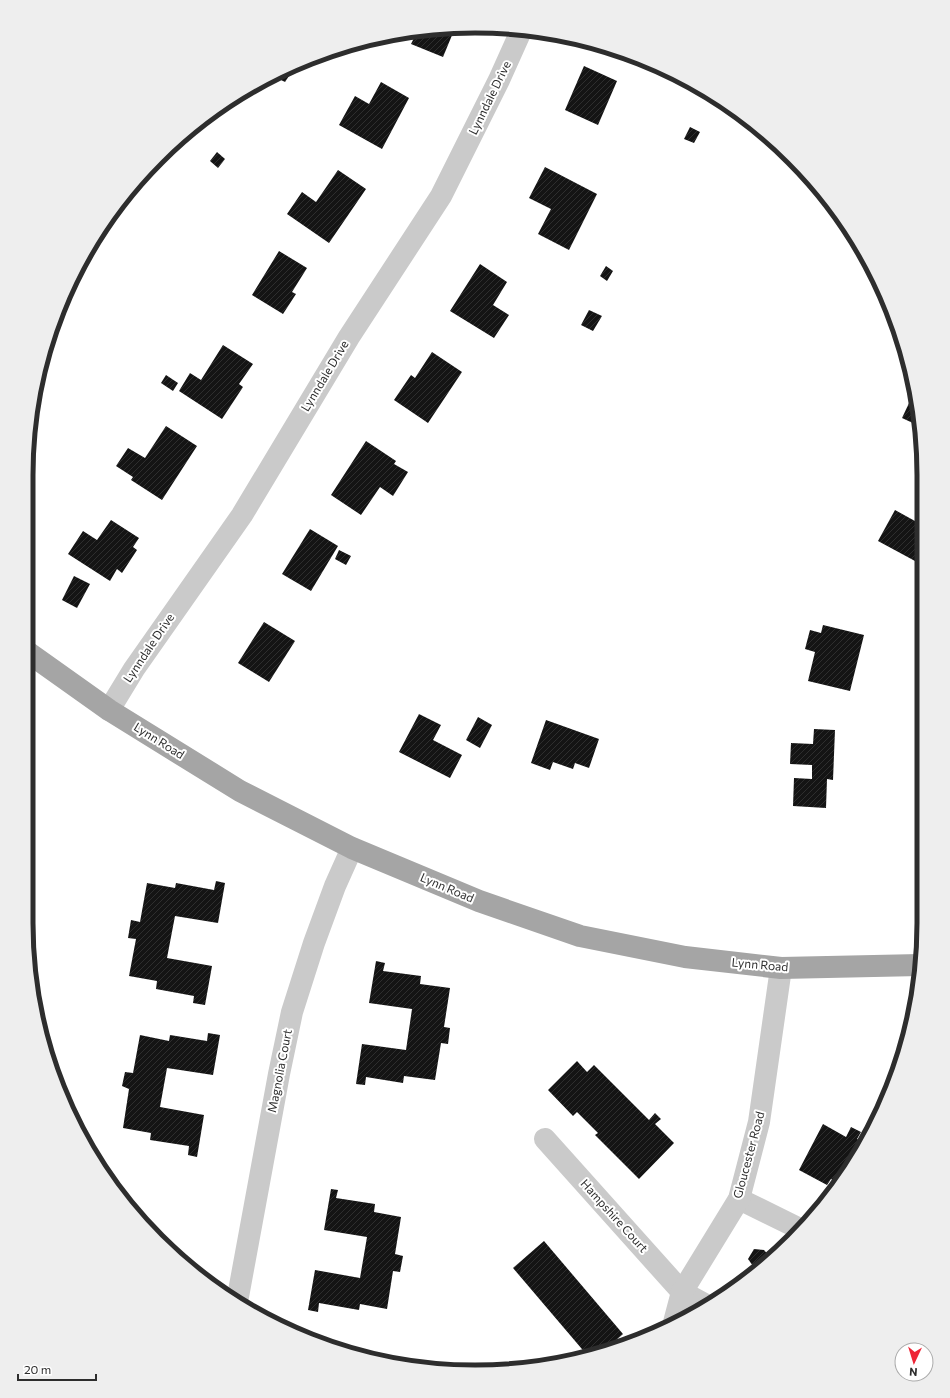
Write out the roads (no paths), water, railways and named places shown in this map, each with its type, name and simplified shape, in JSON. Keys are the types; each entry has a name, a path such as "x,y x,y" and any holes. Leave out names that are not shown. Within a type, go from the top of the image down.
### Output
{"main road":[{"name":"Lynn Road","path":"33,656 109,710 240,791 352,848 478,901 580,936 685,957 781,968 915,966"}],"street":[{"name":"Lynndale Drive","path":"109,710 134,669 242,515 349,337 441,196 499,80 519,36"},
{"name":"Magnolia Court","path":"238,1296 292,1012 314,943 335,886 352,848"},
{"name":"Gloucester Road","path":"676,1316 682,1292 739,1199 759,1122 781,968"},
{"name":"Hampshire Court","path":"545,1139 682,1292 702,1303"},
{"path":"739,1199 796,1227"}]}
